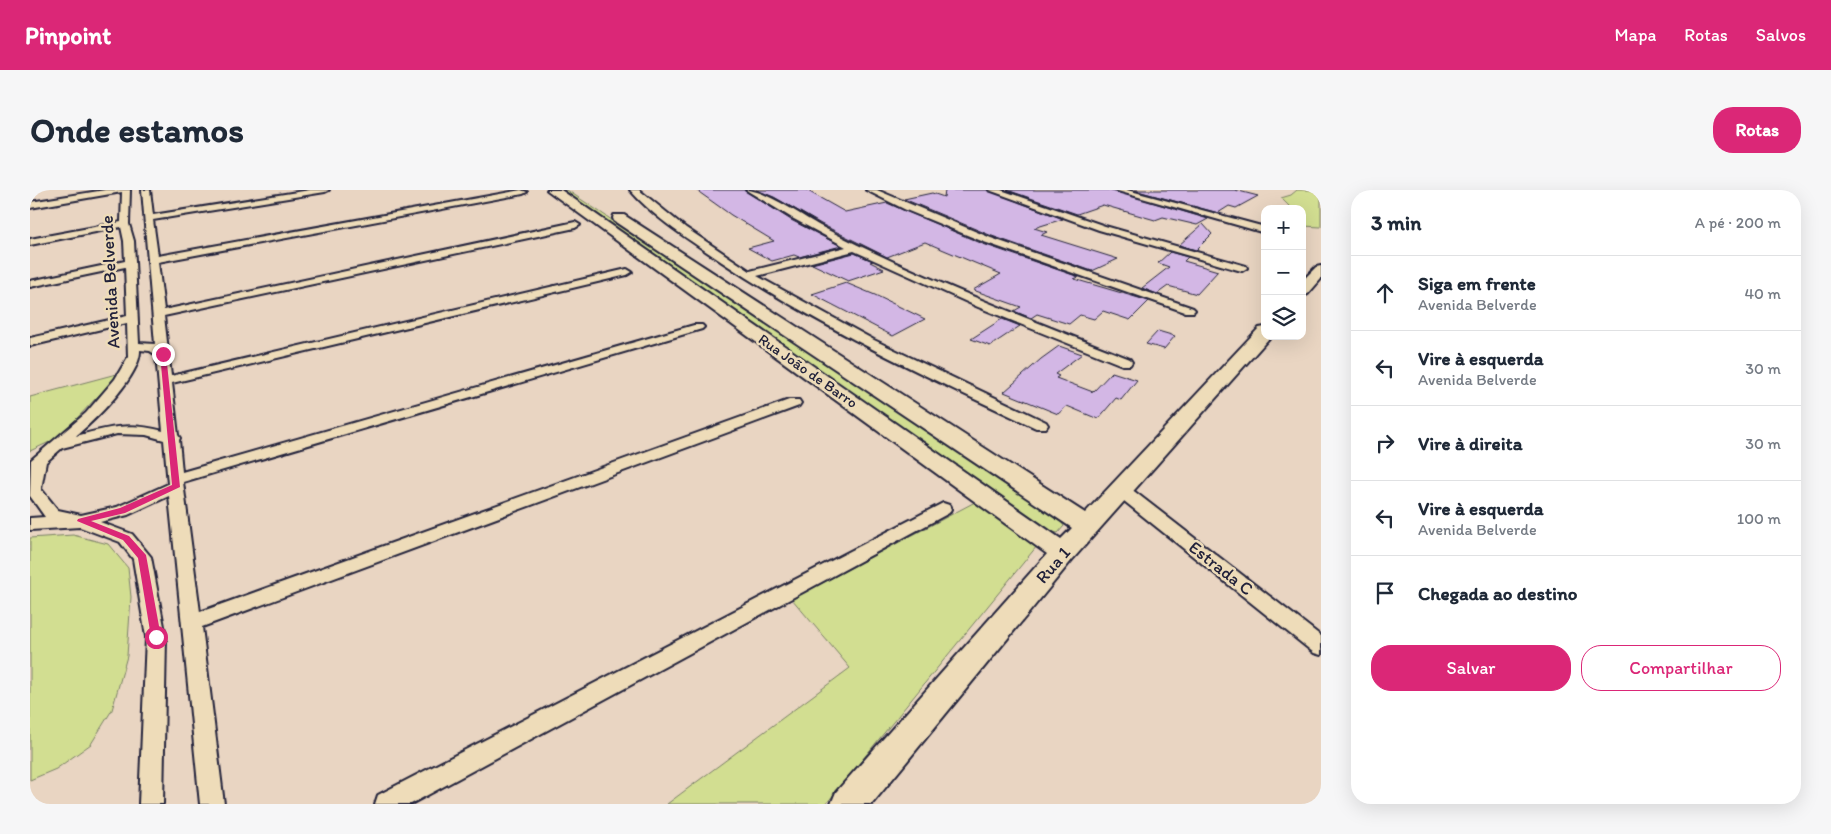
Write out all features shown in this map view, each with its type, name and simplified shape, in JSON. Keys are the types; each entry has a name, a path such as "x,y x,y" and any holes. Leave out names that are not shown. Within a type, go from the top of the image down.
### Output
{"street":[{"path":"30,205 120,190"},
{"name":"Avenida Belverde","path":"126,190 134,357 122,381 91,416 52,447 39,460 32,489 52,515 81,521 126,538 142,558 156,637 151,804"},
{"path":"146,190 212,804"},
{"path":"127,232 143,242 325,190"},
{"name":"Rua João de Barro","path":"553,190 1063,553"},
{"name":"Rua João de Barro","path":"577,190 1088,526"},
{"path":"634,190 676,226 748,275 802,307 871,344 1041,425"},
{"path":"750,190 852,248 988,307 1126,362"},
{"path":"870,190 904,206 1004,246 1189,310"},
{"path":"993,190 1102,228 1242,268"},
{"path":"1118,190 1261,229"},
{"path":"30,242 127,232 151,239 523,192"},
{"path":"159,314 575,225"},
{"path":"748,275 852,248"},
{"path":"30,284 130,263"},
{"path":"1306,287 1321,270"},
{"path":"166,380 627,272"},
{"path":"30,524 81,521 122,511 177,483 698,327"},
{"path":"134,332 139,337 144,338 161,332"},
{"path":"30,342 134,332 163,354"},
{"name":"Rua 1","path":"849,804 1063,553 1261,336"},
{"path":"193,622 794,402"},
{"path":"30,456 52,447 116,430 146,431 172,438"},
{"name":"Estrada C","path":"1120,489 1321,647"},
{"path":"386,804 943,509"}],"green space":[{"path":"554,190 567,190 1051,513 1064,526 1058,533 1049,531"},
{"path":"1297,190 1321,190 1321,227 1306,226 1306,205 1288,205 1281,198 1291,195"},
{"path":"120,373 58,438 30,451 30,397"},
{"path":"975,502 1037,546 826,804 667,804 850,668 792,599"},
{"path":"73,535 108,544 128,568 131,597 127,656 112,710 91,744 56,769 30,780 30,538"}],"building":[{"path":"696,190 744,190 791,220 841,246 799,257 794,255 772,261 748,248 774,241 731,215"},
{"path":"756,190 806,190 845,212 887,203 983,244 1079,277 1074,279 1149,301 1130,320 1103,311 1094,319 1080,315 1069,324 1037,314 1031,318 1014,311 1021,307 973,290 1001,274 925,242 887,257 821,224 774,197"},
{"path":"945,190 987,190 1063,219 1034,228 1047,232 1041,235 1118,259 1092,271 992,236 904,199 932,193 944,197"},
{"path":"1007,190 1112,190 1208,219 1197,225 1163,217 1155,220 1103,205 1077,214"},
{"path":"1134,190 1235,190 1258,196 1236,208 1229,206 1218,213"},
{"path":"1203,224 1212,234 1196,250 1179,245"},
{"path":"1170,252 1188,257 1184,261 1218,271 1197,294 1168,286 1157,294 1142,288 1169,267 1158,263"},
{"path":"854,253 873,261 870,262 884,269 848,281 812,264"},
{"path":"846,283 925,319 893,336 812,294"},
{"path":"1002,319 1020,326 990,346 971,339"},
{"path":"1158,331 1175,336 1164,349 1146,344"},
{"path":"1059,346 1082,354 1055,374 1059,376 1056,378 1093,392 1112,372 1137,380 1121,400 1116,398 1098,419 1067,406 1058,414 1004,392 1041,359"}],"route":[{"path":"156,637 142,558 126,538 81,521 122,511 176,487 177,480 163,354"}]}
